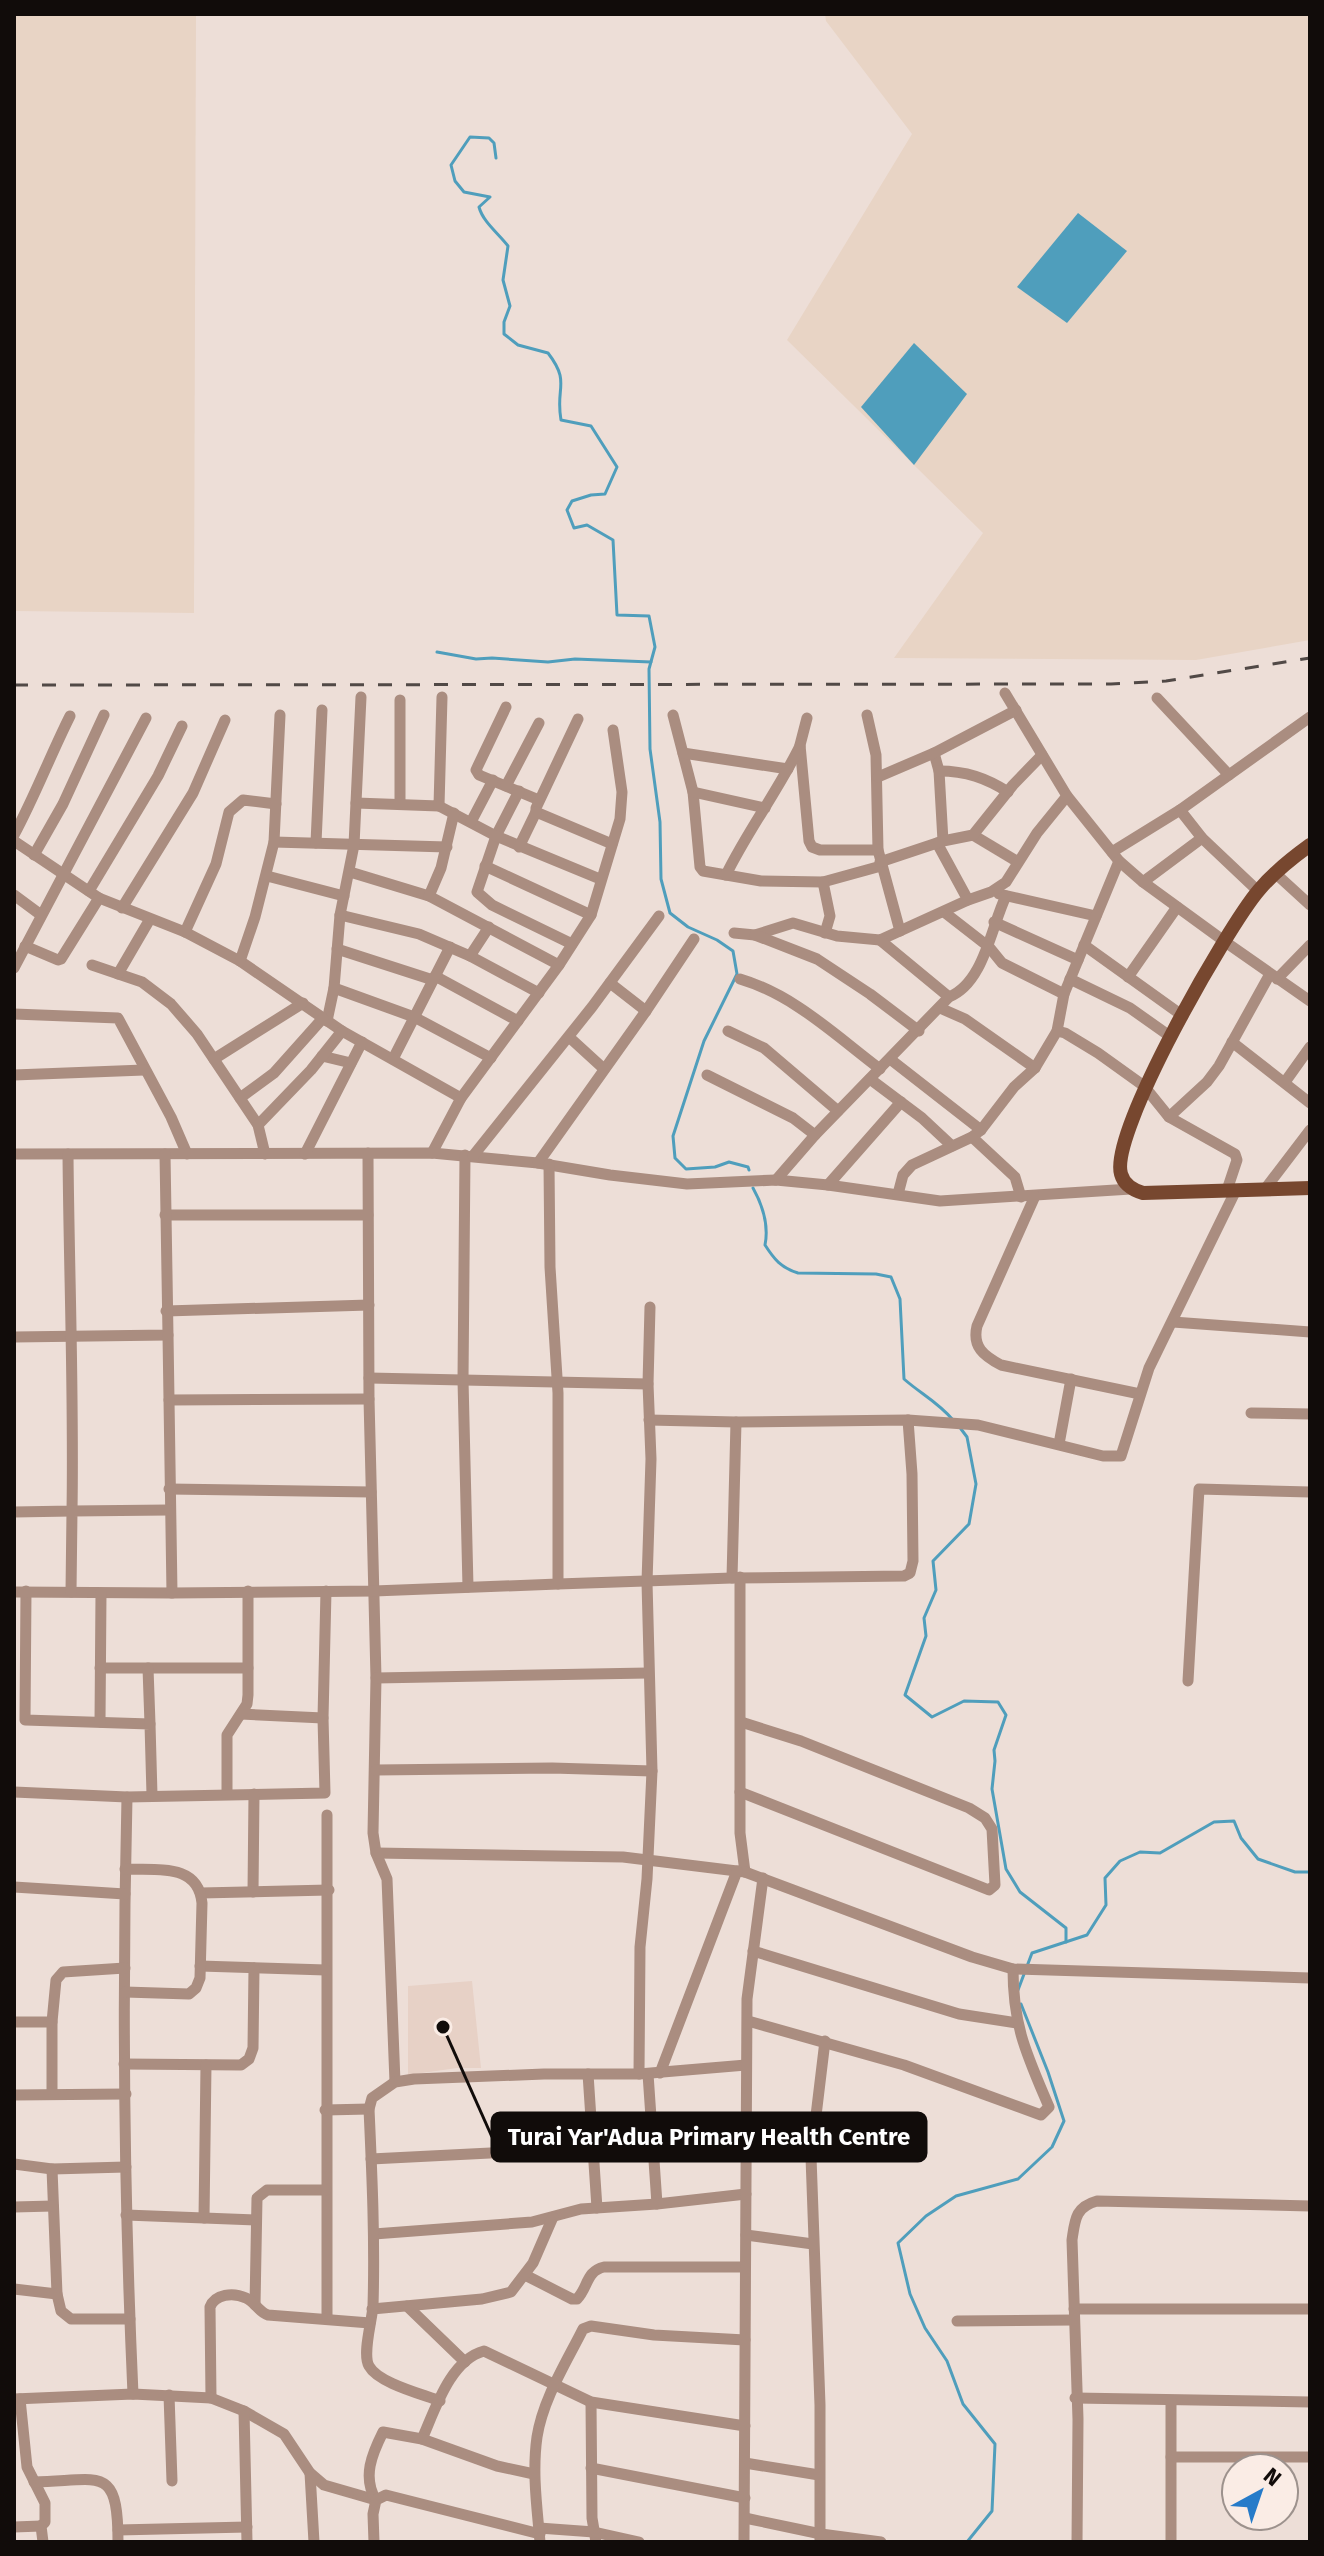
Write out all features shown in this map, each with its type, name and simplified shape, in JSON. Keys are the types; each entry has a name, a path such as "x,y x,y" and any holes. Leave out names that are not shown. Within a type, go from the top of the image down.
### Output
{"main road":[{"path":"1310,845 1258,891 1224,941 1144,1086 1120,1151 1121,1177 1131,1189 1143,1193 1310,1188"}],"street":[{"path":"1005,693 1067,796 1116,856 1143,882 1310,1001"},
{"path":"240,1098 274,1073 325,1019 334,988 340,915 354,845 361,697"},
{"path":"439,806 442,697"},
{"path":"1157,698 1229,775"},
{"path":"400,700 400,803"},
{"path":"506,707 476,770 479,775 519,791 538,806 612,844"},
{"path":"316,843 322,710"},
{"path":"878,777 934,753 1016,710"},
{"path":"34,855 63,804 104,715"},
{"path":"240,961 267,876 274,842 280,715"},
{"path":"673,715 693,792 700,867 708,873 761,881 823,882 880,859 973,835 1042,755"},
{"path":"867,715 878,777 880,859 900,931"},
{"path":"70,716 14,838 34,855 94,894 185,932 240,961 342,1031 461,1098"},
{"path":"898,1194 903,1175 912,1165 977,1133 1014,1087 1035,1068 1057,1031 1064,994 1096,916 1116,856 1310,717"},
{"path":"14,968 146,718"},
{"path":"726,875 743,840 788,769 800,745 807,718"},
{"path":"519,847 578,719"},
{"path":"122,908 193,793 225,720"},
{"path":"506,786 539,723"},
{"path":"25,946 61,959 182,726"},
{"path":"432,1153 461,1098 559,965 591,915 620,819 622,792 613,730"},
{"path":"800,745 812,847 880,859"},
{"path":"683,753 788,769"},
{"path":"934,753 939,771 940,842 968,900"},
{"path":"939,771 972,774 1008,792"},
{"path":"471,822 493,780"},
{"path":"519,791 496,836 477,888 482,898 572,944"},
{"path":"693,792 765,808"},
{"path":"755,935 786,924 880,940 991,892 1006,882 1067,796"},
{"path":"185,932 216,864 229,812 243,800 276,804"},
{"path":"356,803 439,806 519,847 600,879"},
{"path":"1180,810 1202,838 1258,891"},
{"path":"429,896 447,847 454,813"},
{"path":"973,835 1018,862"},
{"path":"1143,882 1202,838"},
{"path":"274,842 447,847"},
{"path":"485,866 591,915"},
{"path":"350,872 429,896 559,965"},
{"path":"1275,873 1310,905"},
{"path":"267,876 344,896"},
{"path":"823,882 830,916 825,933"},
{"path":"991,892 1096,916"},
{"path":"14,895 41,915"},
{"path":"776,1180 838,1111 949,997 958,993 989,947 994,922 1006,896"},
{"path":"1128,977 1177,907"},
{"path":"944,912 989,947 1002,963 1064,994"},
{"path":"340,915 419,934 470,956 539,993"},
{"path":"468,1587 463,1380 469,1156 569,1037 659,916"},
{"path":"118,974 150,919"},
{"path":"994,922 1078,960"},
{"path":"470,956 489,927"},
{"path":"734,933 755,935 817,959 919,1031"},
{"path":"558,1584 558,1381 544,1163 604,1069 694,939"},
{"path":"880,940 949,997"},
{"path":"1084,945 1183,1016"},
{"path":"1169,1117 1207,1082 1273,976 1310,945"},
{"path":"393,1059 450,947"},
{"path":"337,949 434,978 518,1021"},
{"path":"92,965 142,982 171,1004 214,1059 258,1125 265,1154"},
{"path":"740,979 763,986 796,1005 880,1069"},
{"path":"1070,979 1130,1008 1171,1037"},
{"path":"610,983 646,1011"},
{"path":"334,988 414,1017 491,1058"},
{"path":"214,1059 303,1003"},
{"path":"940,1008 965,1019 1035,1068"},
{"path":"14,1014 118,1018 171,1117 187,1154"},
{"path":"258,1125 342,1031"},
{"path":"728,1031 764,1048 838,1111"},
{"path":"649,1420 908,1420 978,1425 1103,1456 1121,1456 1149,1368 1232,1190 1237,1157 1169,1117 1144,1086 1098,1053 1057,1031"},
{"path":"569,1037 604,1069"},
{"path":"305,1154 362,1042"},
{"path":"1232,1042 1310,1103"},
{"path":"1285,1082 1310,1047"},
{"path":"322,1056 351,1063"},
{"path":"890,1059 977,1133 1015,1177 1021,1197"},
{"path":"14,1075 144,1070"},
{"path":"707,1075 793,1118 815,1135"},
{"path":"870,1079 952,1146"},
{"path":"828,1185 901,1102"},
{"path":"1265,1189 1310,1130"},
{"path":"368,1153 369,1399 376,1678 373,1817 376,1853 387,1879 395,2082"},
{"path":"14,1154 432,1153 544,1163 687,1184 776,1180 940,1201 1131,1189"},
{"path":"68,1154 73,1415 71,1592"},
{"path":"165,1154 172,1593"},
{"path":"1035,1196 977,1326 977,1345 986,1356 1001,1365 1140,1394"},
{"path":"165,1215 368,1215"},
{"path":"166,1311 369,1305"},
{"path":"650,1307 648,1384 651,1459 647,1582 652,1771 649,1859 640,1947 657,2204"},
{"path":"1173,1322 1310,1332"},
{"path":"14,1337 168,1335"},
{"path":"369,1378 648,1384"},
{"path":"1059,1444 1071,1379"},
{"path":"169,1400 369,1399"},
{"path":"1251,1413 1310,1414"},
{"path":"150,1724 25,1720 20,1667 20,1592 374,1591 736,1578 904,1576 910,1573 913,1561 908,1420"},
{"path":"649,2074 684,2003 741,1872 736,1422"},
{"path":"169,1489 371,1492"},
{"path":"1188,1681 1199,1489 1310,1492"},
{"path":"14,1512 169,1510"},
{"path":"227,1794 227,1735 247,1704 248,1591"},
{"path":"14,1792 127,1797 325,1793 326,1591"},
{"path":"100,1722 101,1593"},
{"path":"100,1668 248,1668"},
{"path":"148,1668 152,1795"},
{"path":"376,1678 648,1673"},
{"path":"241,1714 323,1718"},
{"path":"740,1792 989,1890 995,1885 992,1829 985,1818 969,1808 801,1741 741,1722"},
{"path":"376,1770 552,1768 652,1771"},
{"path":"253,1892 254,1794"},
{"path":"127,1797 124,2064 133,2394"},
{"path":"327,1815 327,2318"},
{"path":"376,1853 649,1859 741,1872 972,1957 1018,1970 1310,1978"},
{"path":"125,1869 185,1873 195,1881 201,1893 200,1966 196,1988 189,1994 125,1992"},
{"path":"744,2542 747,1999 763,1878"},
{"path":"14,1887 125,1894"},
{"path":"201,1893 329,1890"},
{"path":"753,1951 959,2014 1017,2023"},
{"path":"200,1966 326,1970"},
{"path":"52,2093 52,2022 58,1974 125,1968"},
{"path":"124,2064 241,2065 249,2059 253,2048 254,1968"},
{"path":"748,2021 931,2074 1037,2115 1045,2114 1049,2107 1017,2023 1013,2004 1018,1970"},
{"path":"14,2022 52,2022"},
{"path":"820,2538 820,2405 811,2157 825,2041"},
{"path":"204,2218 206,2065"},
{"path":"440,2401 385,2380 370,2370 366,2360 372,2309 374,2234 369,2109 372,2098 395,2082 435,2078 649,2074 746,2065"},
{"path":"588,2074 597,2208"},
{"path":"14,2095 126,2094"},
{"path":"325,2110 369,2109"},
{"path":"652,2138 747,2126"},
{"path":"371,2159 593,2148"},
{"path":"14,2164 52,2169 126,2167"},
{"path":"52,2169 57,2294 61,2311 71,2319 130,2319"},
{"path":"255,2305 257,2198 262,2192 326,2190"},
{"path":"374,2234 532,2222 569,2211 746,2194"},
{"path":"1077,2542 1078,2419 1072,2240 1076,2213 1085,2205 1097,2201 1310,2206"},
{"path":"14,2207 53,2206"},
{"path":"126,2215 256,2220"},
{"path":"372,2309 503,2296 511,2292 525,2275 553,2217"},
{"path":"746,2235 813,2244"},
{"path":"525,2275 577,2299 596,2269 745,2267"},
{"path":"14,2289 57,2294"},
{"path":"211,2398 210,2307 213,2299 220,2295 247,2298 261,2313 268,2315 370,2323"},
{"path":"407,2306 465,2362"},
{"path":"957,2321 1074,2314 1310,2309"},
{"path":"540,2535 534,2474 537,2436 544,2410 583,2329 587,2326 654,2335 745,2340"},
{"path":"422,2439 454,2375 465,2362 484,2351 591,2402 745,2426"},
{"path":"14,2527 41,2526 45,2522 45,2503 27,2467 17,2399 133,2394 211,2398 244,2411 284,2434 310,2473 324,2485 376,2500 386,2495 540,2535 639,2542"},
{"path":"169,2395 172,2481"},
{"path":"1075,2398 1310,2402"},
{"path":"1171,2401 1171,2542"},
{"path":"591,2402 595,2537"},
{"path":"244,2411 247,2542"},
{"path":"374,2542 376,2500 371,2492 369,2473 371,2456 383,2432 422,2439 497,2466 534,2474"},
{"path":"1171,2457 1310,2457"},
{"path":"745,2463 819,2475"},
{"path":"591,2468 745,2498"},
{"path":"310,2473 314,2542"},
{"path":"34,2482 98,2480 108,2484 114,2492 118,2536 247,2527"},
{"path":"745,2518 820,2538 881,2542"},
{"path":"41,2526 43,2542"}],"shaded area":[{"path":"14,14 196,14 194,613 14,611"},
{"path":"825,14 1310,14 1310,640 1196,660 894,658 983,533 787,340 912,134 826,21"},
{"path":"472,1981 481,2068 408,2075 408,1986"}],"water":[{"path":"1078,213 1127,251 1067,323 1017,287"},
{"path":"914,343 967,394 914,465 861,407"}],"waterway":[{"path":"496,158 494,143 489,138 470,137 451,165 455,181 464,192 490,197 479,207 487,223 508,246 503,280 510,306 504,322 504,334 518,345 548,353 561,379 561,420 591,426 617,467 605,494 572,501 567,510 574,528 587,525 613,540 617,615 649,616 655,647 649,669 650,749 660,822 661,879 670,913 688,927 733,951 737,974 704,1041 673,1136 675,1158 686,1169 715,1167 729,1162 748,1167 749,1170"},
{"path":"437,652 476,659 651,662"},
{"path":"753,1188 764,1216 765,1245 782,1266 798,1273 891,1277 900,1299 904,1379 953,1420"},
{"path":"961,1429 967,1437 976,1484 969,1524 933,1561 936,1590 924,1618 926,1636 905,1695 932,1717 964,1701 998,1702 1006,1715 994,1750 992,1789 1006,1869 1020,1892 1066,1928 1066,1942"},
{"path":"1018,1990 1032,1953 1087,1935 1106,1905 1105,1878 1120,1861 1140,1852 1160,1853 1214,1822 1234,1821 1241,1838 1258,1859 1295,1872 1310,1872"},
{"path":"967,2542 992,2511 995,2444 963,2404 947,2361 925,2328 910,2294 898,2243 926,2216 956,2196 1018,2179 1052,2147 1064,2121 1021,2004"}],"railway":[{"path":"14,685 1111,684 1166,681 1310,658"}],"place":[{"name":"Turai Yar'Adua Primary Health Centre","path":"443,2027"}]}
